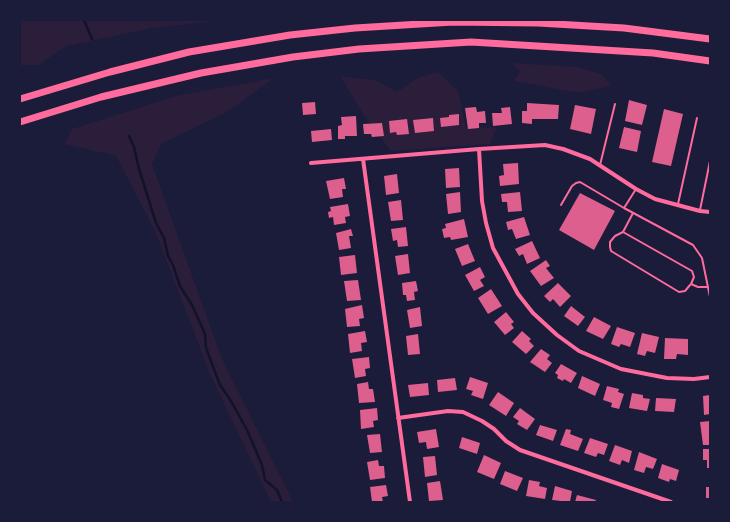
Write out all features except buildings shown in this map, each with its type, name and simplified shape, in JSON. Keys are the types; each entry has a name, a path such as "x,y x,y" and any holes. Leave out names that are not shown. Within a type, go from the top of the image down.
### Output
{"highway":[{"path":"20,99 110,72 189,52 290,35 354,28 453,22 538,23 624,28 710,40"},
{"path":"20,122 101,97 201,73 284,58 359,49 471,42 644,52 710,61"}],"street":[{"path":"312,163 545,145 563,149 590,159 655,199 677,206 710,212"},
{"path":"479,149 482,201 493,248 518,294 533,313 557,336 579,351 608,364 643,375 694,379 710,377"},
{"path":"363,159 410,502"},
{"path":"398,418 448,411 463,412 482,421 520,450 671,502"}],"lane":[{"path":"600,165 615,104"},
{"path":"677,206 697,118"},
{"path":"700,211 710,161"},
{"path":"561,205 572,186 580,182 693,245 702,258 710,297"},
{"path":"624,208 636,189"},
{"path":"623,232 692,271 694,277 691,284 685,291 679,292 612,251 610,242 615,236 623,232 634,213"},
{"path":"691,284 698,287 707,287"}],"shaded area":[{"path":"224,20 152,28 67,46 38,65 20,65 20,21"},
{"path":"512,63 577,67 602,74 611,86 579,93 514,81 520,72"},
{"path":"438,72 458,91 466,128 497,127 490,144 391,151 365,117 340,76 375,80 397,92 417,78"},
{"path":"274,78 227,112 161,144 152,164 222,359 293,502 271,502 210,374 156,233 116,156 65,144 72,129 176,96"}],"waterway":[{"path":"84,20 92,39"},
{"path":"129,136 134,147 156,223 164,238 168,256 180,286 192,305 205,334 206,348 220,385 247,430 262,465 265,480 277,490 282,502"}]}
